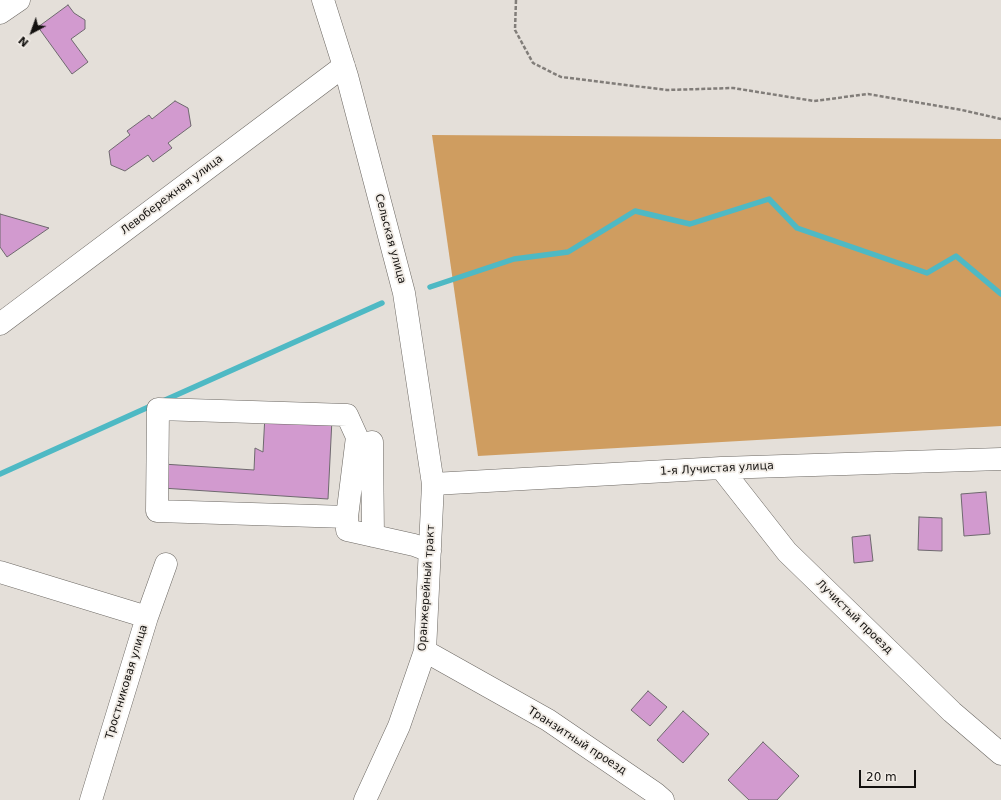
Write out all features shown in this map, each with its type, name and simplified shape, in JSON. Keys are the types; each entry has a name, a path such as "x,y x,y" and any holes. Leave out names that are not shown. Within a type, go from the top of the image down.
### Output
{"street":[{"path":"0,14 19,0"},
{"name":"Сельская улица","path":"323,0 344,66 404,293 433,484"},
{"name":"Левобережная улица","path":"0,324 344,66"},
{"path":"347,517 157,511 158,409 347,415 357,437 347,517 348,530 414,545 430,551"},
{"path":"372,442 373,536"},
{"name":"1-я Лучистая улица","path":"433,484 721,468 1001,459"},
{"name":"Лучистый проезд","path":"721,468 787,552 952,712 1001,754"},
{"name":"Оранжерейный тракт","path":"365,800 399,726 425,651 433,484"},
{"name":"Тростниковая улица","path":"91,800 147,617 166,564"},
{"path":"0,572 147,617"},
{"name":"Транзитный проезд","path":"425,651 548,720 663,800"}],"path":[{"path":"516,0 515,30 533,63 561,77 667,90 733,88 814,102 868,94 962,110 1001,119"}],"shaded area":[{"path":"432,135 1001,139 1001,426 478,456"}],"building":[{"path":"68,5 74,13 85,20 85,29 71,39 88,62 72,74 38,27"},
{"path":"175,101 188,108 191,126 168,143 172,148 153,162 148,155 125,171 111,165 109,151 130,135 127,131 149,115 152,119"},
{"path":"0,214 49,228 7,257 0,247"},
{"path":"265,415 332,419 328,499 162,488 163,464 254,470 255,448 263,452"},
{"path":"986,492 990,534 964,536 961,494"},
{"path":"919,517 942,518 942,551 918,550"},
{"path":"870,535 873,561 854,563 852,537"},
{"path":"648,691 667,707 650,726 631,710"},
{"path":"683,711 709,734 683,763 657,740"},
{"path":"763,742 799,776 777,800 749,800 728,780"}],"waterway":[{"path":"430,287 514,259 568,252 635,211 690,224 769,199 797,228 927,273 956,256 1001,294"},
{"path":"163,401 382,303"},
{"path":"0,474 153,405"}]}
